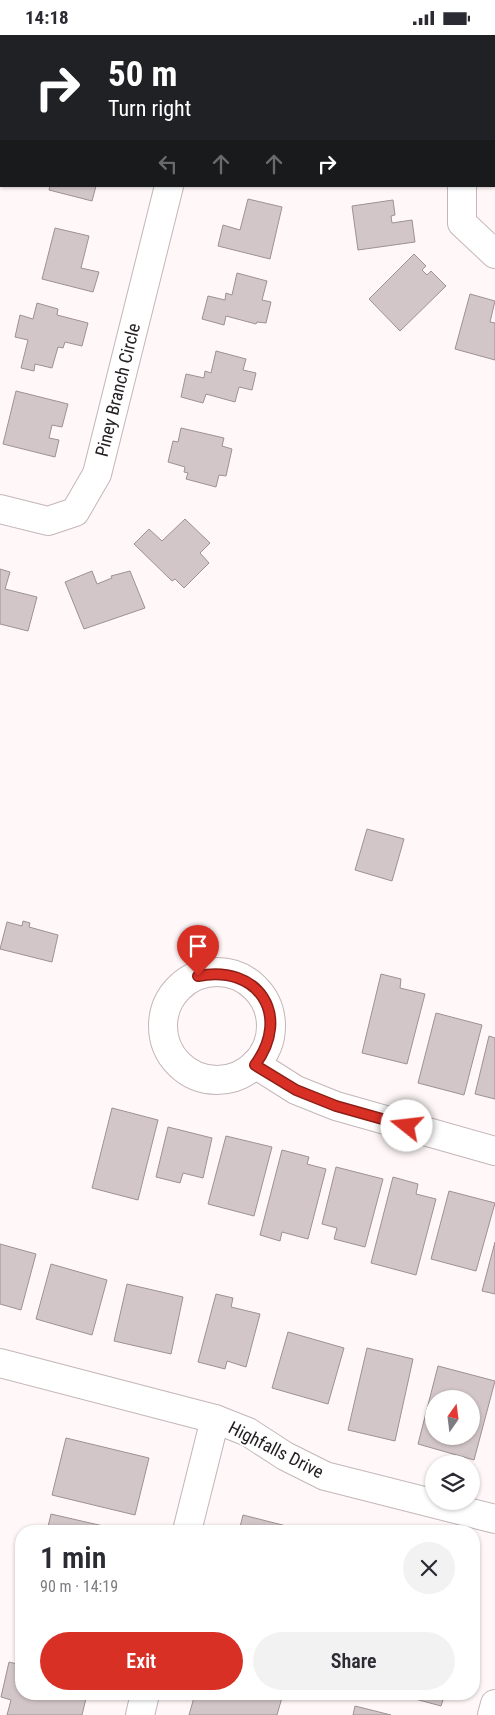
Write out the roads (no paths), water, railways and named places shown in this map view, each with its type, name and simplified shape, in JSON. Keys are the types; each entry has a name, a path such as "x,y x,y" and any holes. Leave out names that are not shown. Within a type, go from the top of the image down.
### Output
{"street":[{"name":"Piney Branch Circle","path":"0,509 48,521 75,513 97,474 169,187"},
{"path":"462,187 462,223 495,254"},
{"path":"255,1065 296,1090 336,1106 495,1151"},
{"name":"Highfalls Drive","path":"0,1363 215,1419 248,1432 285,1456 325,1476 495,1519"},
{"path":"188,1525 215,1419"},
{"path":"140,1715 144,1700"},
{"path":"492,1715 495,1704"}]}
